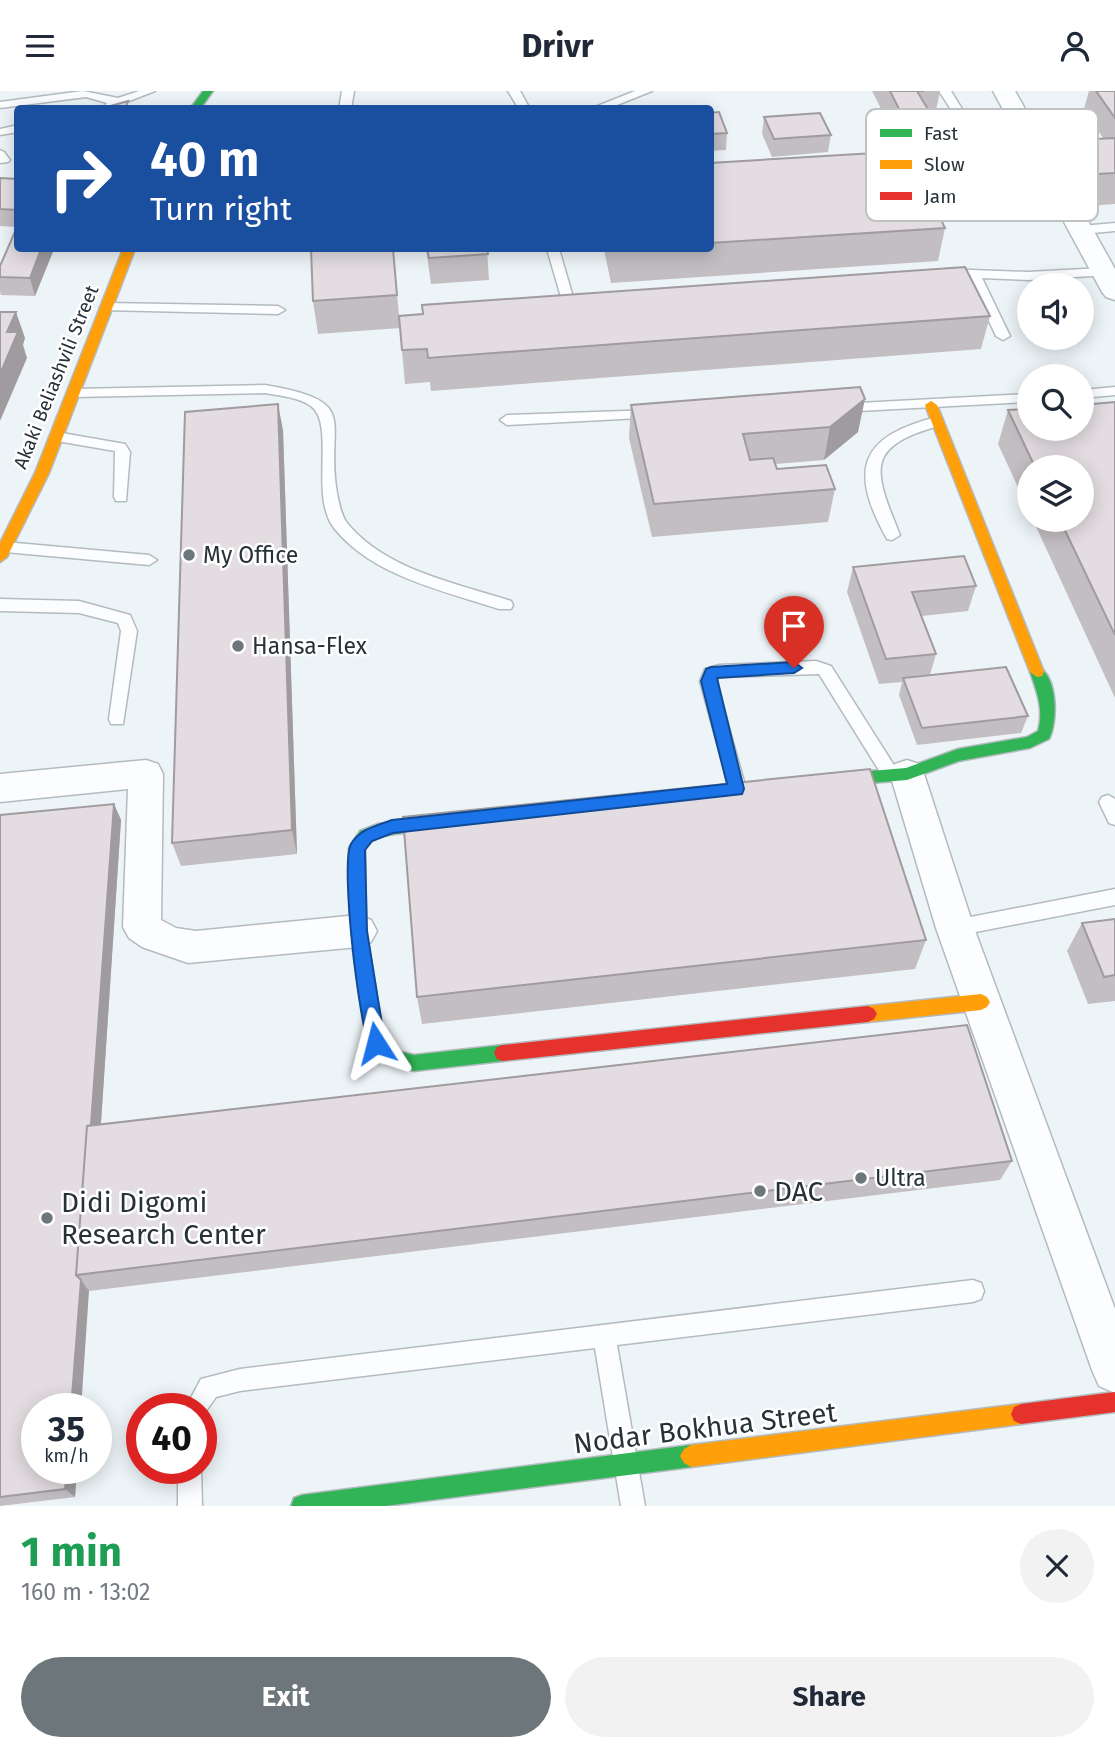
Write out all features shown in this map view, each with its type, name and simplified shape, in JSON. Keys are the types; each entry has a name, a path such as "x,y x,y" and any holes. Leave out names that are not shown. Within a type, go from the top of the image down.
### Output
{"street":[{"path":"1004,91 1014,109"},
{"path":"1076,221 1109,282"},
{"name":"Akaki Beliashvili Street","path":"3,552 42,474 128,252"},
{"path":"801,783 899,774 958,755 1030,741 1045,734 1049,723 1049,703 931,405"},
{"path":"0,788 146,774 142,927 157,939 176,946 196,947 359,931"},
{"path":"899,774 1115,1370"},
{"path":"475,818 392,827 366,836 357,848 359,931 376,1043 392,1058 414,1063 981,1002"},
{"name":"Nodar Bokhua Street","path":"302,1506 1115,1402"}],"lane":[{"path":"111,105 149,91"},
{"path":"606,105 646,91"},
{"path":"945,91 956,109"},
{"path":"0,105 86,94 119,102"},
{"path":"1081,230 1115,227"},
{"path":"554,252 567,297"},
{"path":"928,273 1109,282"},
{"path":"973,274 1003,336"},
{"path":"107,307 278,310"},
{"path":"74,393 265,389 290,392 319,406 331,423 329,491 338,522 370,550 405,571 505,605"},
{"path":"1094,393 1115,391"},
{"path":"822,408 931,405 1017,399"},
{"path":"507,419 672,413"},
{"path":"892,535 871,480 875,455 899,433 937,422"},
{"path":"56,437 120,447 123,452 121,497"},
{"path":"3,552 149,560"},
{"path":"0,605 84,607 106,610 124,618 129,631 117,719"},
{"path":"736,789 708,681 711,673 719,671 816,667 825,670 899,774"},
{"path":"955,928 1115,897"},
{"path":"205,1393 209,1387 240,1380 973,1291"},
{"path":"604,1336 634,1506"},
{"path":"190,1484 190,1506"}],"building":[{"path":"890,91 917,91 928,109 899,109"},
{"path":"1096,91 1115,91 1115,118"},
{"path":"719,112 727,133 714,134 714,113"},
{"path":"820,113 831,135 774,139 764,117"},
{"path":"1115,138 1115,173 1098,174 1098,139"},
{"path":"866,154 866,221 942,221 945,228 714,243 714,163"},
{"path":"0,178 14,179 14,210 0,209"},
{"path":"14,234 14,252 40,252 30,278 0,277 0,266"},
{"path":"311,252 393,252 397,295 313,301"},
{"path":"428,252 488,254 429,258"},
{"path":"965,267 990,316 428,358 427,349 402,350 399,316 423,314 422,305"},
{"path":"0,312 16,312 7,332 18,332 0,374"},
{"path":"860,387 865,399 830,427 743,434 750,460 773,458 777,469 826,465 835,489 654,504 631,405"},
{"path":"1115,402 1115,635 1066,532 1094,532 1094,455 1029,455 1023,441 1094,441 1094,404"},
{"name":"Hansa-Flex","path":"278,404 292,830 172,843 185,412"},
{"path":"1008,410 1017,410 1017,429"},
{"path":"964,556 976,586 912,592 936,654 886,659 853,567"},
{"path":"1006,667 1028,716 922,728 903,678"},
{"path":"870,769 926,940 417,997 403,817"},
{"name":"Didi Digomi Research Center","path":"114,804 91,1125 87,1126 76,1275 81,1280 72,1393 21,1393 21,1484 65,1484 65,1489 0,1497 0,815"},
{"path":"1115,919 1115,975 1104,977 1082,923"},
{"path":"967,1025 1012,1161 76,1275 87,1126"}],"traffic: fast":[{"path":"198,105 208,91"},
{"path":"822,781 907,774 958,755 1030,742 1044,735 1049,711 1037,672"},
{"path":"455,820 378,830 366,836 357,848 358,931 376,1043 392,1058 414,1063 503,1053"},
{"path":"302,1506 691,1456"}],"traffic: slow":[{"path":"0,557 42,473 128,252"},
{"path":"931,405 1037,672"},
{"path":"868,1014 981,1002"},
{"path":"691,1456 1021,1414"}],"traffic: jam":[{"path":"503,1053 868,1014"},
{"path":"1021,1414 1115,1402"}],"place":[{"name":"My Office","path":"189,555"},
{"name":"Hansa-Flex","path":"238,646"},
{"name":"Ultra","path":"861,1178"},
{"name":"DAC","path":"760,1191"},
{"name":"Didi Digomi Research Center","path":"47,1218"}],"route":[{"path":"376,1043 359,931 357,848 366,836 392,827 737,789 708,681 711,673 794,668"}]}
